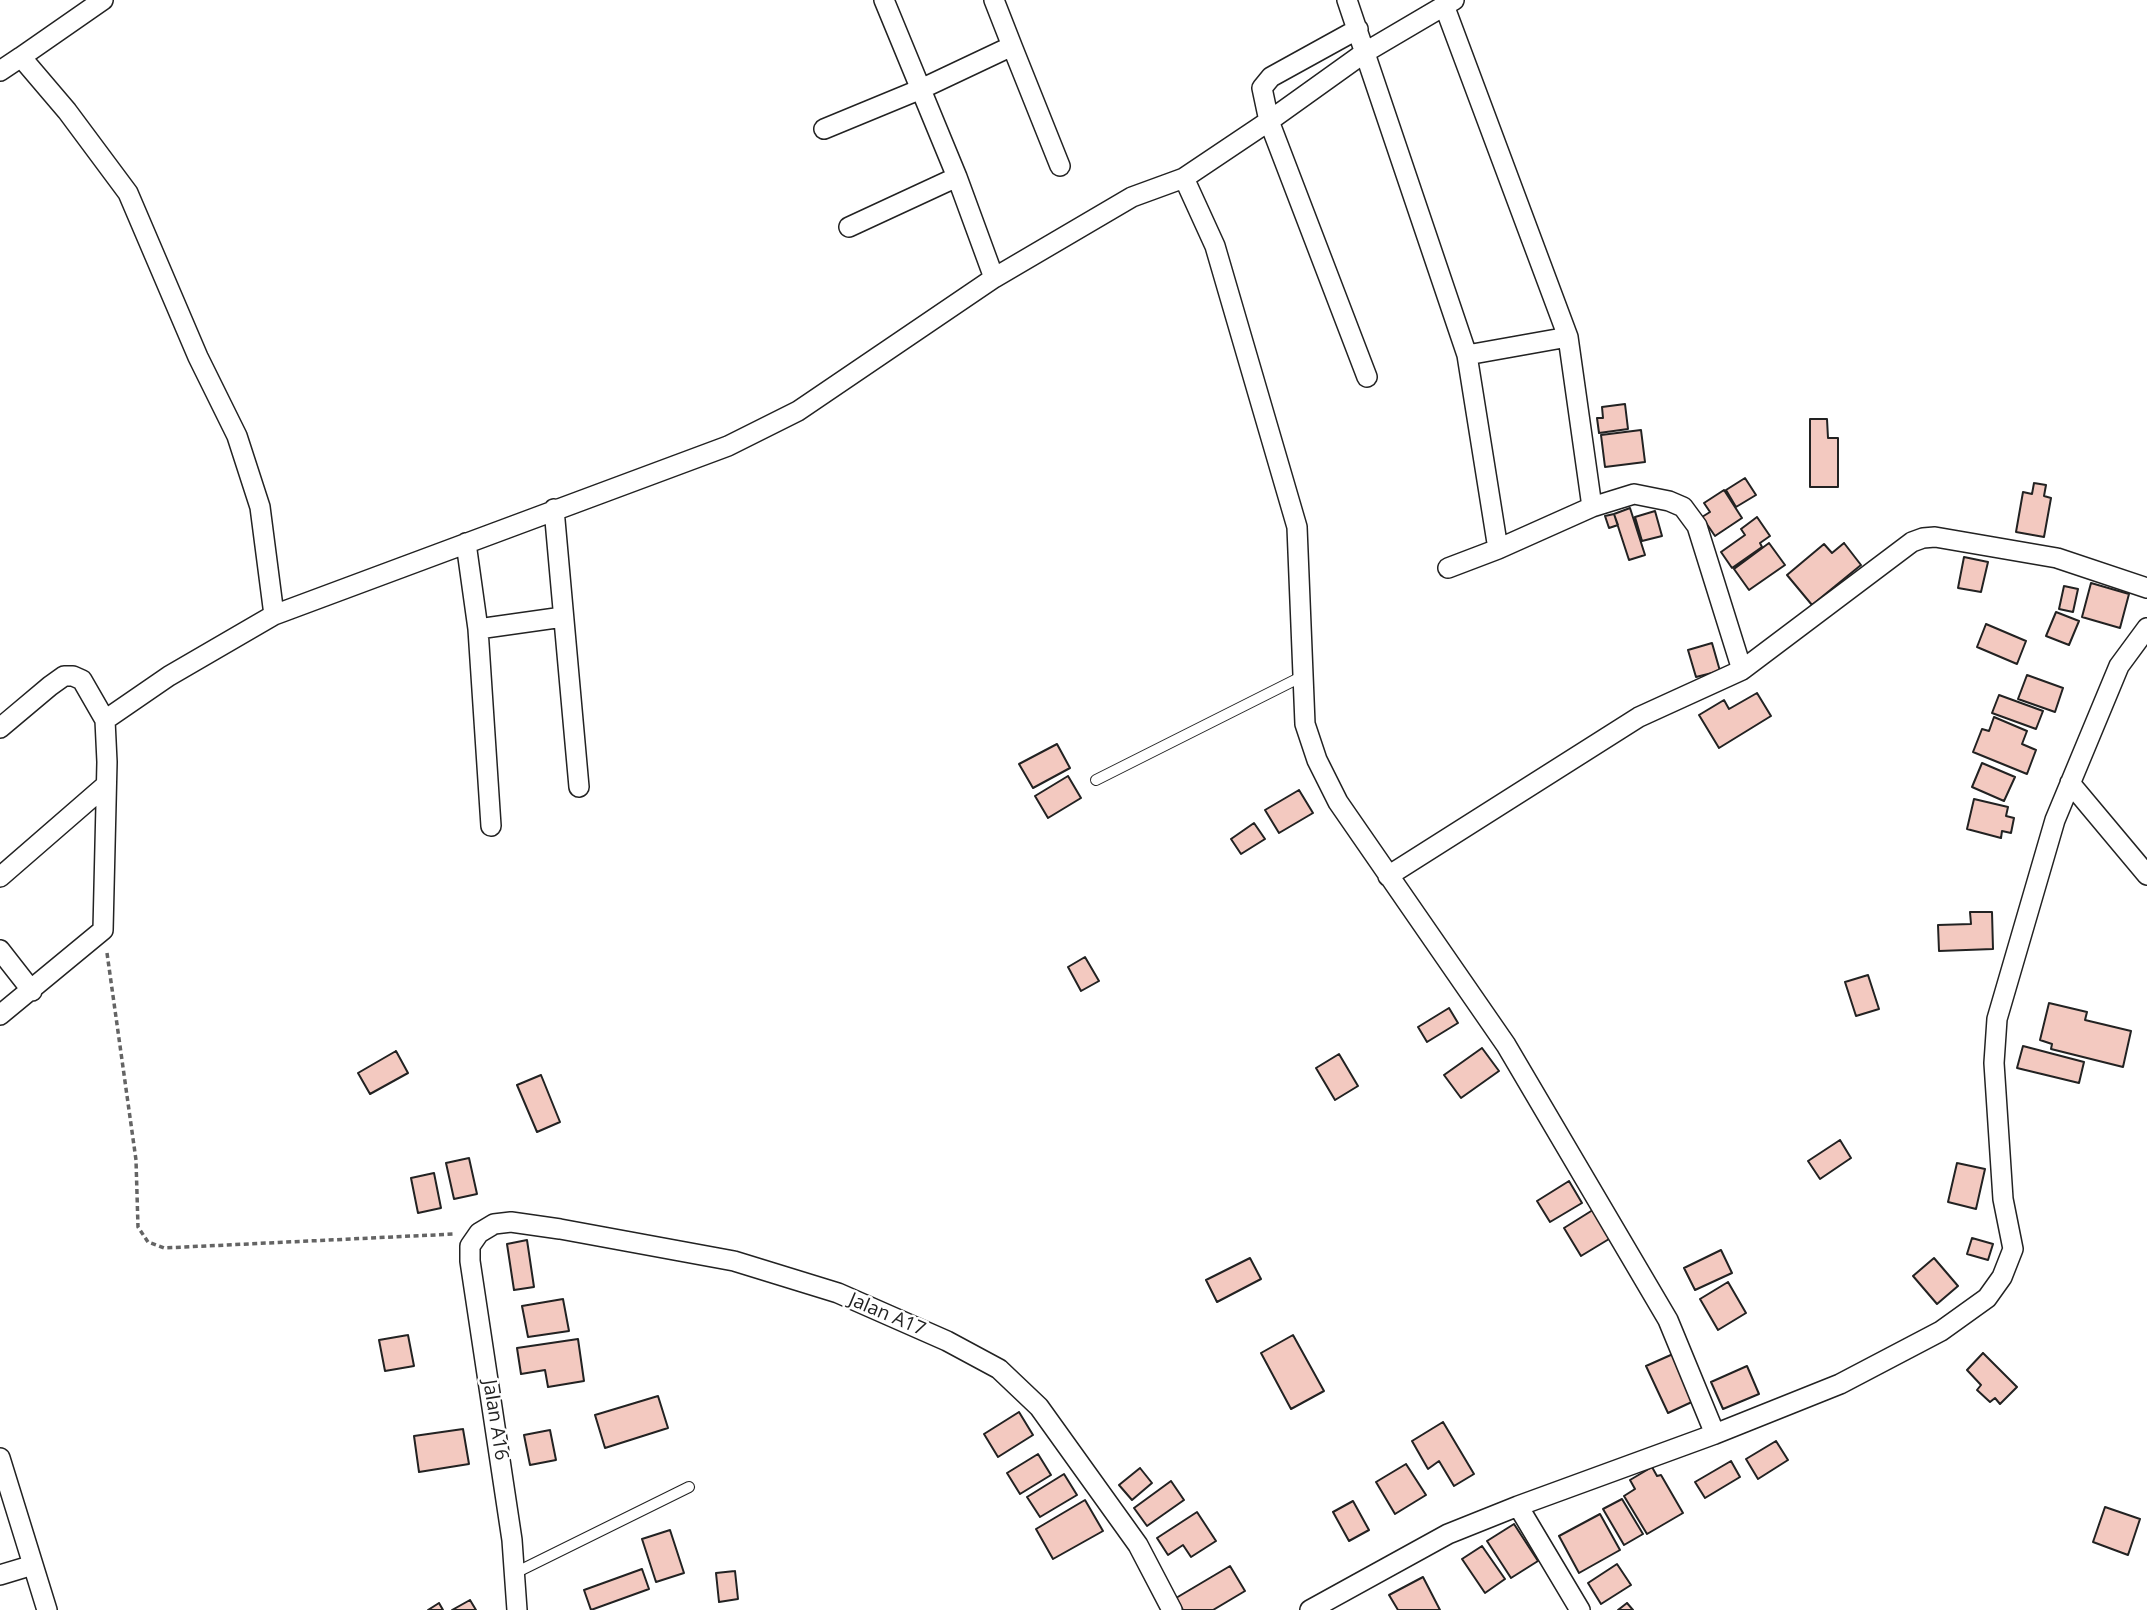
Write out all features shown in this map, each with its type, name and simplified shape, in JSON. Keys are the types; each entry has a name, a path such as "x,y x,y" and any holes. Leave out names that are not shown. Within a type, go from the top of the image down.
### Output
{"street":[{"path":"0,71 103,0"},
{"path":"884,0 957,177 994,278"},
{"path":"994,0 1060,166"},
{"path":"1347,0 1467,355 1498,549"},
{"path":"105,720 169,677 274,615 727,446 798,411 994,278 1132,197 1184,178 1364,53 1449,3 1568,337 1592,507"},
{"path":"1358,29 1265,82 1262,89 1269,121 1367,377"},
{"path":"824,129 921,89 1012,46"},
{"path":"21,57 128,193 198,357 237,436 260,507 274,615"},
{"path":"849,227 957,177"},
{"path":"1184,178 1215,246 1297,527 1305,724 1317,760 1338,802 1506,1045 1668,1320 1715,1434"},
{"path":"1467,355 1568,337"},
{"path":"1448,568 1592,507 1634,494 1669,501 1683,507 1697,526 1742,670"},
{"path":"554,509 579,787"},
{"path":"1388,876 1639,717 1742,670 1912,542 1935,537 2057,558 2147,588"},
{"path":"467,542 478,629 491,826"},
{"path":"478,629 563,617"},
{"path":"1310,1610 1448,1534 1840,1384 1941,1331 1987,1298 2002,1278 2013,1249 2002,1186 1994,1063 1997,1019 2055,820 2119,666 2147,628"},
{"path":"0,728 64,676 82,680 105,720 106,785 103,930 0,1016"},
{"path":"2070,783 2147,875"},
{"path":"0,877 106,785"},
{"path":"0,950 32,991"},
{"name":"Jalan A17","path":"479,1233 494,1224 511,1222 734,1261 838,1293 947,1341 999,1369 1020,1387 1046,1418 1138,1545 1172,1610"},
{"name":"Jalan A16","path":"479,1233 470,1246 470,1261 512,1540 517,1610"},
{"path":"0,1458 47,1610"},
{"path":"1518,1506 1580,1610"},
{"path":"0,1575 33,1564"}],"lane":[{"path":"1096,780 1303,676"},
{"path":"515,1573 689,1487"}],"path":[{"path":"103,930 136,1160 138,1227 148,1242 164,1248 479,1233"}],"building":[{"path":"1625,404 1628,429 1599,433 1597,418 1603,418 1602,407"},
{"path":"1810,419 1827,419 1828,438 1838,438 1838,487 1810,487"},
{"path":"1641,430 1645,462 1605,467 1601,435"},
{"path":"1745,478 1756,495 1736,507 1726,490"},
{"path":"2034,483 2046,485 2044,496 2051,498 2044,537 2016,532 2023,492 2032,494"},
{"path":"1724,490 1742,518 1715,536 1702,517 1710,512 1704,503"},
{"path":"1630,508 1645,555 1629,560 1614,514"},
{"path":"1655,511 1662,536 1642,541 1635,517"},
{"path":"1614,514 1618,525 1609,528 1605,516"},
{"path":"1757,517 1770,536 1760,543 1762,547 1732,568 1721,552 1745,535 1741,529"},
{"path":"1769,543 1785,565 1749,590 1734,569"},
{"path":"1844,543 1861,565 1812,605 1787,575 1824,544 1832,553"},
{"path":"1964,557 1988,562 1981,592 1958,588"},
{"path":"2091,583 2129,594 2120,628 2082,617"},
{"path":"2064,586 2078,589 2073,612 2059,609"},
{"path":"2056,612 2079,621 2069,645 2046,636"},
{"path":"1986,624 2026,641 2017,664 1977,647"},
{"path":"1712,643 1720,671 1696,677 1688,650"},
{"path":"2027,675 2063,688 2055,712 2018,699"},
{"path":"1757,693 1771,716 1719,748 1699,715 1724,700 1729,709"},
{"path":"1999,695 2043,711 2036,729 1992,713"},
{"path":"1994,717 2027,731 2022,744 2036,750 2027,774 1973,752 1982,729 1989,731"},
{"path":"1057,744 1070,768 1033,788 1019,764"},
{"path":"1982,763 2015,777 2004,801 1972,787"},
{"path":"1068,776 1081,798 1048,818 1035,796"},
{"path":"1299,790 1313,813 1279,833 1265,810"},
{"path":"1974,799 2008,807 2006,816 2014,818 2011,833 2002,831 2001,838 1967,829"},
{"path":"1254,823 1265,839 1241,854 1231,839"},
{"path":"1970,912 1992,912 1993,949 1939,951 1938,925 1971,924"},
{"path":"1085,957 1099,981 1081,991 1068,967"},
{"path":"1868,975 1879,1009 1856,1016 1845,982"},
{"path":"2049,1003 2087,1012 2085,1020 2131,1031 2123,1067 2051,1049 2052,1044 2040,1040"},
{"path":"1449,1008 1458,1023 1427,1042 1418,1027"},
{"path":"2023,1046 2084,1062 2079,1083 2017,1068"},
{"path":"1482,1048 1499,1071 1461,1098 1444,1075"},
{"path":"396,1051 408,1073 370,1094 358,1073"},
{"path":"1339,1054 1358,1086 1335,1100 1316,1068"},
{"path":"541,1075 560,1122 537,1132 517,1085"},
{"path":"1840,1140 1851,1158 1820,1179 1808,1161"},
{"path":"469,1158 477,1194 454,1199 446,1163"},
{"path":"1957,1163 1985,1169 1976,1209 1948,1202"},
{"path":"434,1173 441,1208 418,1213 411,1178"},
{"path":"1569,1181 1582,1203 1550,1222 1537,1201"},
{"path":"1596,1208 1614,1236 1581,1256 1564,1228"},
{"path":"1972,1238 1993,1244 1988,1260 1967,1254"},
{"path":"527,1240 534,1287 514,1290 507,1244"},
{"path":"1721,1250 1732,1273 1695,1290 1684,1268"},
{"path":"1250,1258 1261,1279 1217,1302 1206,1280"},
{"path":"1934,1258 1958,1286 1937,1304 1913,1276"},
{"path":"1728,1282 1746,1313 1718,1330 1700,1299"},
{"path":"563,1299 569,1331 528,1337 522,1306"},
{"path":"408,1335 414,1366 385,1371 379,1340"},
{"path":"1293,1335 1324,1391 1291,1409 1261,1353"},
{"path":"578,1339 584,1381 548,1387 545,1370 521,1374 517,1348"},
{"path":"1983,1353 2017,1387 2000,1404 1995,1398 1990,1402 1977,1390 1981,1385 1967,1370"},
{"path":"1673,1354 1694,1401 1668,1413 1646,1366"},
{"path":"1747,1366 1759,1394 1723,1409 1711,1382"},
{"path":"658,1396 668,1428 605,1448 595,1415"},
{"path":"1019,1412 1033,1435 998,1457 984,1434"},
{"path":"1443,1422 1474,1474 1454,1486 1439,1461 1428,1469 1412,1441"},
{"path":"463,1429 469,1464 419,1472 414,1436"},
{"path":"550,1430 556,1460 530,1465 524,1435"},
{"path":"1776,1441 1788,1460 1758,1479 1746,1459"},
{"path":"1038,1454 1051,1475 1020,1494 1007,1473"},
{"path":"1731,1461 1740,1477 1705,1498 1695,1482"},
{"path":"1406,1464 1426,1495 1395,1514 1376,1482"},
{"path":"1652,1467 1657,1476 1661,1475 1683,1513 1647,1534 1624,1496 1635,1489 1630,1480"},
{"path":"1140,1468 1152,1483 1132,1500 1119,1485"},
{"path":"1064,1474 1077,1495 1040,1517 1027,1497"},
{"path":"1171,1481 1184,1500 1147,1526 1134,1508"},
{"path":"1622,1499 1643,1534 1624,1545 1603,1509"},
{"path":"1085,1500 1103,1531 1053,1559 1036,1529"},
{"path":"1353,1501 1369,1530 1349,1541 1333,1512"},
{"path":"2105,1507 2140,1519 2128,1555 2093,1542"},
{"path":"1197,1512 1216,1541 1191,1557 1183,1545 1168,1555 1157,1538"},
{"path":"1600,1514 1620,1550 1579,1573 1559,1536"},
{"path":"1514,1524 1538,1561 1511,1578 1487,1541"},
{"path":"670,1530 684,1573 656,1582 642,1539"},
{"path":"1482,1546 1505,1579 1485,1593 1462,1559"},
{"path":"1617,1564 1631,1585 1601,1604 1588,1583"},
{"path":"1230,1566 1245,1591 1213,1610 1183,1610 1176,1598"},
{"path":"642,1569 649,1589 591,1610 584,1590"},
{"path":"735,1571 738,1599 719,1602 716,1573"},
{"path":"1423,1577 1440,1610 1398,1610 1389,1595"},
{"path":"470,1600 476,1610 452,1610"},
{"path":"439,1603 443,1610 428,1610"},
{"path":"1627,1603 1633,1610 1618,1610"}]}
